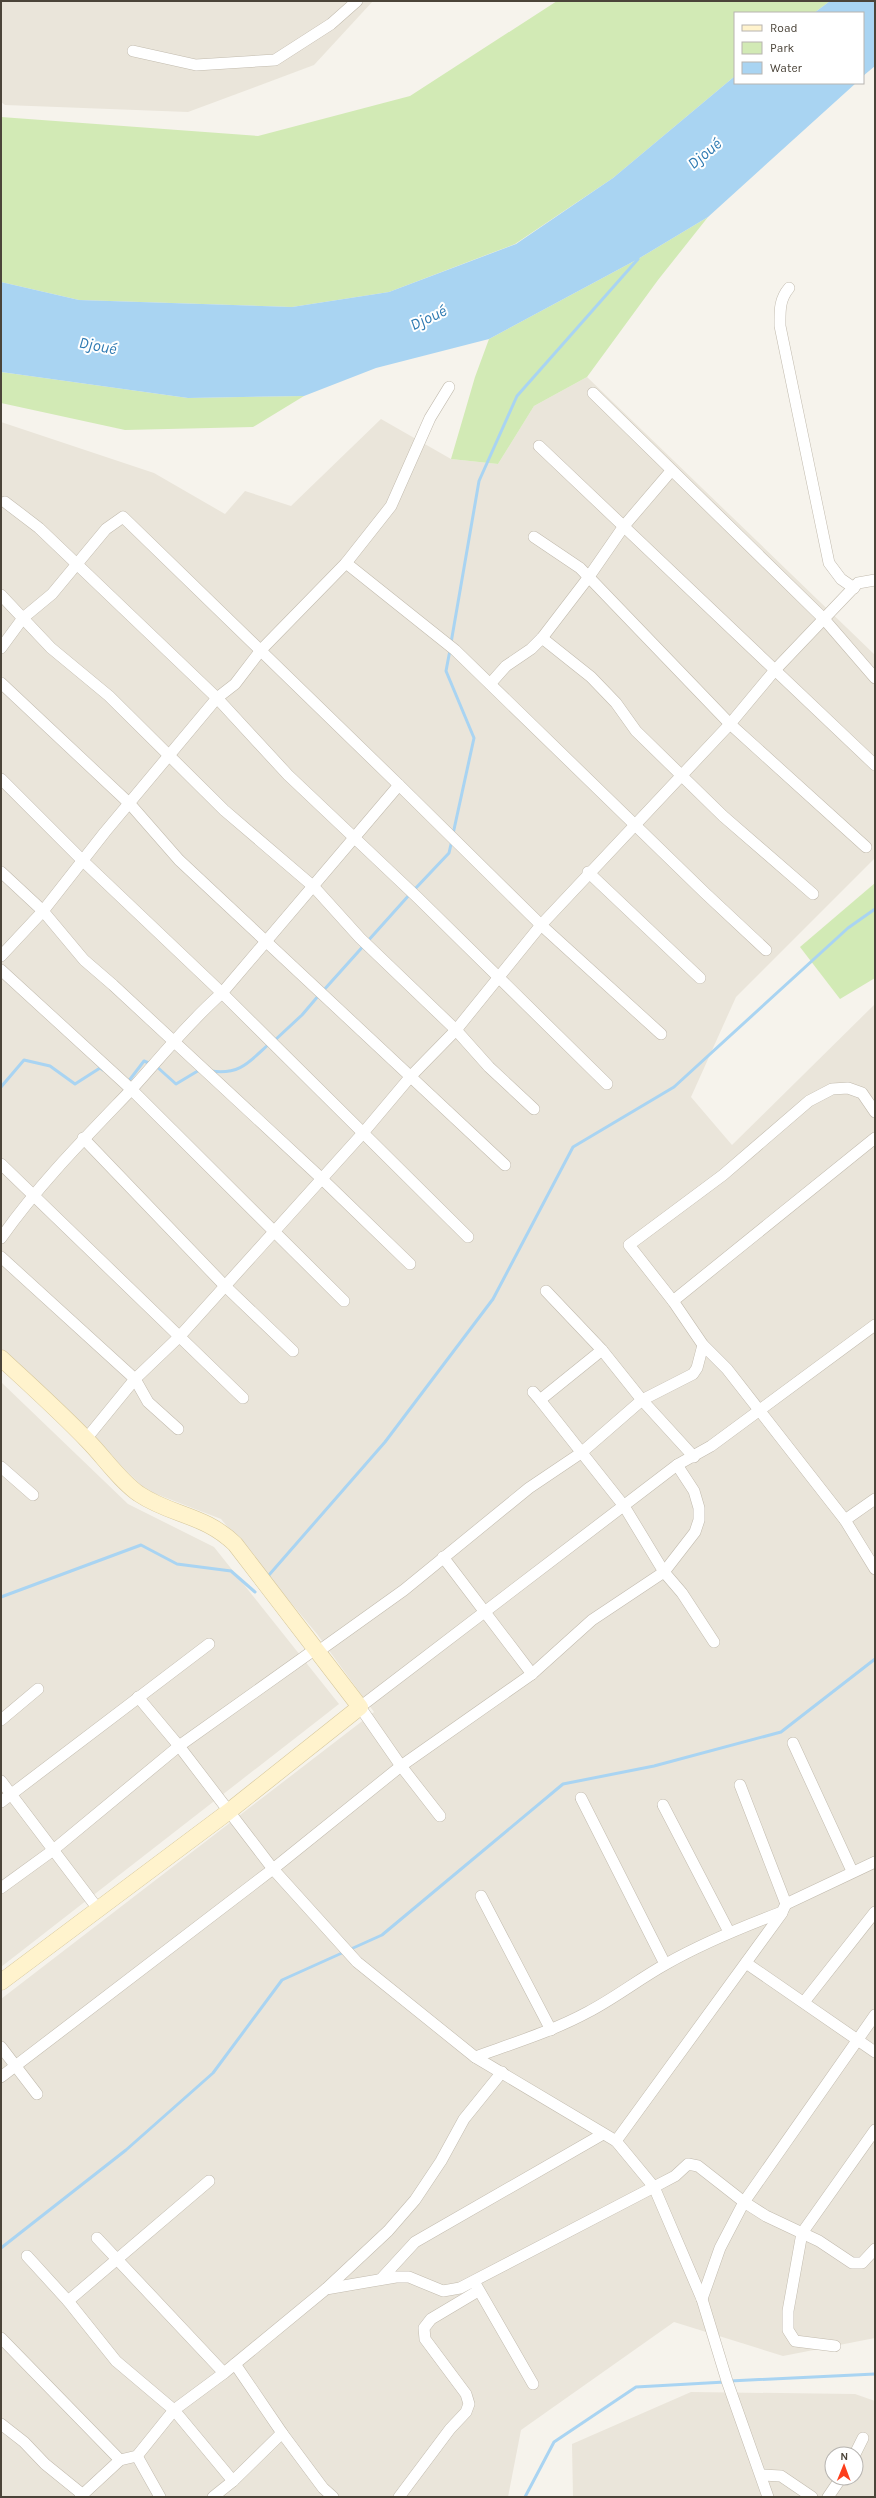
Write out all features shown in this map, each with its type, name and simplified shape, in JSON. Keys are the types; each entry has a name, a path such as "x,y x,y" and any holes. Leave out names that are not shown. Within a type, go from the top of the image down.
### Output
{"street":[{"path":"134,51 201,65 275,60 348,12 357,1"},
{"path":"789,288 783,295 780,307 780,326 810,475 830,562 841,579 854,588"},
{"path":"1,956 43,911 82,860 218,698 235,684 261,650 346,563 391,506 430,418 449,387"},
{"path":"593,393 671,471 733,528 824,619 875,678"},
{"path":"539,446 875,765"},
{"path":"490,684 506,666 531,649 542,638 588,578 624,526 671,471"},
{"path":"5,502 39,528 218,698 288,775 418,898 607,1084"},
{"path":"1,648 23,618 52,594 78,565 106,529 122,516 399,785 540,925 661,1034"},
{"path":"534,537 580,568 730,724 866,847"},
{"path":"346,563 455,650 705,893 766,950"},
{"path":"86,1439 135,1379 180,1336 224,1285 363,1133 411,1076 456,1030 499,979 540,925 588,872 636,825 682,776 730,724 775,670 858,583 875,580"},
{"path":"1,594 51,648 109,696 224,810 314,887 360,938 456,1030 489,1067 534,1109"},
{"path":"542,638 591,677 616,703 636,731 682,776 723,816 813,894"},
{"path":"1,683 130,804 179,860 505,1165"},
{"path":"1,779 82,860 222,993 468,1237"},
{"path":"1,1238 34,1194 83,1138 131,1090 175,1042 198,1014 222,993 266,940 314,887 399,785"},
{"path":"1,872 43,911 84,960 175,1042 321,1178 410,1264"},
{"path":"588,872 700,978"},
{"path":"1,970 131,1090 344,1301"},
{"path":"875,1112 862,1093 848,1088 832,1089 809,1101 724,1175 629,1244 673,1301 703,1345 727,1369 758,1411 844,1520 875,1569"},
{"path":"83,1138 224,1285 293,1351"},
{"path":"673,1301 875,1138"},
{"path":"1,1164 34,1194 243,1398"},
{"path":"1,1258 135,1379 148,1402 178,1429"},
{"path":"546,1291 602,1350 642,1400 694,1457"},
{"path":"1,1982 228,1812 360,1708 677,1465 694,1457 875,1325"},
{"path":"1,1888 52,1851 179,1746 404,1590 529,1488 581,1453 642,1400 693,1374 697,1368 703,1345"},
{"path":"602,1350 537,1396 624,1506 664,1572 682,1593 714,1642"},
{"path":"1,1358 86,1439 138,1493 152,1502 201,1520 225,1534 235,1544 440,1816"},
{"path":"1,2076 273,1869 401,1766 532,1674 592,1620 664,1572 695,1532 699,1520 699,1508 694,1491 677,1465"},
{"path":"1,1467 33,1495"},
{"path":"844,1520 875,1499"},
{"path":"443,1557 486,1611 532,1674"},
{"path":"1,1802 209,1644"},
{"path":"1,1720 38,1688"},
{"path":"138,1697 179,1746 273,1869 357,1962 475,2057 616,2141 654,2187 702,2299 727,2381 762,2475 768,2497"},
{"path":"793,1743 852,1871"},
{"path":"1,1780 52,1851 98,1909"},
{"path":"740,1786 784,1908"},
{"path":"580,1798 665,1964"},
{"path":"663,1805 729,1932"},
{"path":"475,2057 551,2030 619,1995 665,1964 729,1932 784,1908 852,1871 875,1862"},
{"path":"481,1896 551,2030"},
{"path":"616,2141 746,1963 784,1908"},
{"path":"804,2002 875,1912"},
{"path":"746,1963 875,2052"},
{"path":"702,2299 720,2248 744,2202 875,2015"},
{"path":"1,2047 37,2094"},
{"path":"1,2424 24,2442 45,2464 81,2495 120,2460 137,2456 174,2410 224,2373 326,2289 388,2232 416,2200 464,2119 502,2072"},
{"path":"835,2346 795,2341 788,2330 791,2284 802,2233 875,2130"},
{"path":"381,2279 415,2242 603,2134"},
{"path":"399,2497 450,2429 466,2412 469,2404 466,2394 425,2339 424,2328 431,2319 476,2286 675,2176 688,2164 698,2166 744,2202 819,2241 852,2263 862,2263 875,2249"},
{"path":"68,2301 210,2181"},
{"path":"97,2238 224,2373"},
{"path":"28,2256 68,2301 116,2361 174,2410 233,2481"},
{"path":"326,2289 381,2279 409,2277 443,2291 476,2286"},
{"path":"476,2286 533,2384"},
{"path":"1,2338 120,2460"},
{"path":"235,2364 282,2433 323,2488 333,2497"},
{"path":"213,2497 233,2481 282,2433"},
{"path":"859,2446 863,2438"},
{"path":"137,2456 160,2497"},
{"path":"762,2475 781,2476 812,2497"},
{"path":"828,2497 836,2486"}],"shaded area":[{"path":"1,1 373,1 314,65 188,112 5,105 1,102"},
{"path":"587,377 875,655 875,858 736,997 691,1097 732,1145 875,1004 875,2338 783,2356 674,2322 521,2430 508,2497 1,2497 1,1999 374,1712 317,1634 221,1519 146,1490 1,1349 1,422 154,473 225,514 245,491 291,506 381,419 451,459 498,464 534,406"},
{"path":"1,1382 128,1504 214,1547 339,1704 1,1967"},
{"path":"691,2392 855,2394 875,2401 875,2497 573,2497 572,2444"}],"green space":[{"path":"557,1 830,1 815,12 734,12 734,77 613,178 515,244 389,292 292,307 79,300 1,282 1,117 258,136 410,96"},
{"path":"708,217 658,280 587,377 534,406 498,464 451,459 475,377 489,339 638,259"},
{"path":"1,372 188,398 304,396 253,427 125,430 1,403"},
{"path":"875,883 875,978 840,999 800,947"}],"water":[{"path":"830,1 875,1 875,66 864,75 864,12 815,12"},
{"name":"Djoué","path":"734,77 734,84 855,84 708,217 638,259 489,339 376,368 304,396 188,398 1,372 1,282 79,300 292,307 389,292 516,244 613,178"}],"waterway":[{"path":"451,643 479,481 517,396 638,259"},
{"path":"450,650 446,671 474,738 453,834"},
{"path":"414,890 449,853 452,840"},
{"path":"323,991 410,894"},
{"path":"269,1575 385,1442 493,1299 573,1147 674,1087 848,928 875,909"},
{"path":"274,1041 302,1015 319,995"},
{"path":"211,1071 221,1072 237,1069 250,1062 269,1044"},
{"path":"1,1087 24,1060 50,1066 75,1084 100,1068 103,1070"},
{"path":"128,1082 144,1061 151,1064"},
{"path":"156,1066 176,1084 201,1069"},
{"path":"1,1597 141,1545 177,1564 231,1571 255,1592"},
{"path":"1,2248 126,2150 213,2073 282,1980 382,1935 563,1784 654,1766 781,1732 875,1659"},
{"path":"730,2381 875,2374"},
{"path":"525,2497 554,2442 636,2387 725,2382"}]}
